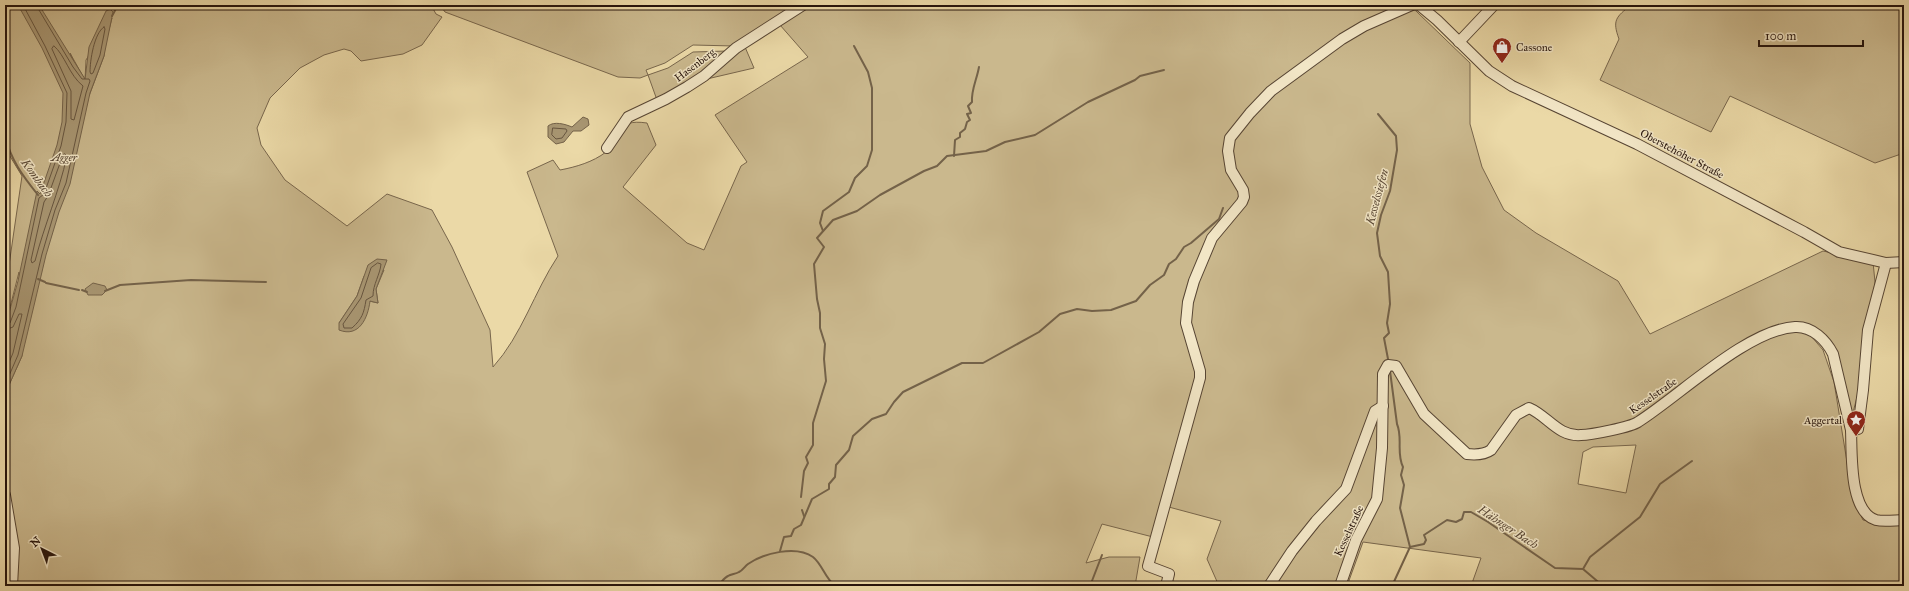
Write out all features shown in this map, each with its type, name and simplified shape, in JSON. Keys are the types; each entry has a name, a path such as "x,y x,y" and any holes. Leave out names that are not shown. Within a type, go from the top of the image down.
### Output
{"street":[{"name":"Hasenberg","path":"607,148 628,117 687,87 704,76 736,48 803,5"},
{"path":"1166,586 1169,574 1148,566 1200,378 1200,371 1186,323 1188,302 1194,281 1212,238 1242,202 1244,197 1240,183 1231,170 1229,164 1230,138 1250,113 1271,91 1316,58 1364,26 1412,5"},
{"name":"Oberstehöher Straße","path":"1419,5 1489,71 1512,86 1637,144 1804,232 1838,252 1886,263 1904,262"},
{"path":"1459,42 1494,5"},
{"path":"1886,263 1868,330 1858,430 1851,430 1855,490 1862,510 1877,520 1904,520"},
{"name":"Kesselstraße","path":"1340,586 1356,540 1377,499 1382,448 1383,374 1386,367 1390,364 1396,366 1424,414 1467,454 1481,454 1491,450 1516,415 1528,408 1537,412 1562,432 1581,435 1636,424 1672,396 1746,346 1773,332 1797,326 1817,334 1827,342 1833,354 1851,430"},
{"path":"1268,586 1292,551 1316,521 1346,489 1375,411 1383,406"},
{"path":"5,495 14,548 12,586"}],"green space":[{"path":"5,5 431,5 436,14 442,17 422,45 403,54 361,61 351,51 344,49 324,55 300,68 270,98 257,128 261,145 285,180 347,226 387,194 432,210 452,247 490,330 493,367 512,341 558,256 527,172 553,160 560,170 578,166 601,156 612,147 624,126 629,123 636,122 647,123 656,145 623,187 687,243 704,250 741,166 747,162 715,115 808,57 780,25 734,46 693,45 665,63 646,70 648,75 640,78 618,77 445,12 440,5 1408,5 1470,63 1470,124 1482,167 1504,210 1536,233 1618,281 1650,334 1823,251 1873,262 1875,282 1862,378 1851,420 1831,346 1813,326 1795,323 1777,326 1696,383 1750,348 1774,335 1799,331 1811,336 1823,350 1834,382 1853,499 1863,520 1904,526 1904,586 1471,586 1481,558 1363,542 1347,586 1243,586 1231,581 1219,586 1207,559 1221,521 1165,506 1153,537 1102,524 1086,563 1109,557 1140,557 1135,586 17,586 17,548 5,492 5,394 22,356 19,272 5,327 5,273 8,272 22,176 5,148","holes":["112,18 105,45 104,56 89,96 70,53 85,80 86,60","384,270 376,289 378,303 369,301 339,323 357,296 364,276","1636,445 1626,493 1578,484 1583,452 1593,447"]},
{"path":"1631,5 1904,5 1904,153 1875,163 1730,96 1711,132 1600,80 1619,39 1616,27 1617,19"},
{"path":"745,47 754,68 694,82 657,100 648,75 668,68 693,52 727,51"},
{"path":"5,527 9,586 5,586"}],"water":[{"name":"Agger","path":"18,5 39,5 85,79 89,47 106,11 110,9 113,12 104,56 90,93 70,184 59,212 46,255 22,356 5,394 5,327 18,281 37,191 40,194 57,145 62,122 63,93 42,48"},
{"path":"583,117 588,119 589,125 581,131 573,131 564,142 556,144 548,137 548,126 550,124 560,124 572,127"},
{"path":"377,259 387,260 376,289 378,303 370,301 365,320 357,329 346,332 339,330 339,323 357,296 368,265"},
{"path":"93,283 105,286 107,290 102,295 88,295 85,289"}],"waterway":[{"path":"112,16 118,5"},
{"path":"823,231 820,223 823,211 849,192 855,178 867,166 872,150 872,88 868,72 854,46"},
{"path":"954,156 955,140 960,137 960,133 965,129 967,122 970,120 967,114 971,113 968,106 972,102 973,89 979,67"},
{"path":"801,497 804,471 808,463 806,457 813,445 813,423 826,381 824,359 825,344 820,328 820,313 817,299 814,264 824,247 817,238 833,220 857,211 880,195 924,171 937,166 947,156 986,151 1005,142 1035,135 1088,102 1135,80 1140,76 1164,70"},
{"name":"Kesselssiefen","path":"1378,114 1396,136 1397,150 1390,191 1381,215 1377,233 1380,256 1388,272 1390,304 1387,323 1389,333 1384,338 1388,359"},
{"name":"Kombach","path":"5,136 10,153 27,181 38,195"},
{"path":"780,551 784,537 791,536 794,529 801,525 812,499 829,489 829,484 835,477 836,465 849,450 853,436 872,419 886,414 903,392 962,363 983,363 1039,332 1060,314 1077,309 1092,311 1111,310 1136,301 1150,285 1164,275 1169,264 1176,259 1184,247 1191,243 1219,219 1223,208"},
{"path":"38,279 45,282"},
{"path":"105,291 120,285 191,280 266,282"},
{"path":"46,283 79,290"},
{"path":"82,290 87,292"},
{"name":"Kesselssiefen","path":"1390,371 1397,424 1399,429 1400,456 1403,467 1401,475 1404,485 1400,508 1410,547"},
{"path":"1583,569 1590,557 1640,517 1660,484 1692,461"},
{"path":"802,510 804,516"},
{"name":"Hähnger Bach","path":"1392,586 1410,547 1424,544 1426,540 1424,535 1447,520 1456,522 1462,519 1464,512 1471,512 1488,522 1555,568 1583,569 1603,586"},
{"path":"717,586 729,575 740,571 755,560 771,554 789,551 798,551 813,557 835,586"},
{"path":"1090,586 1102,555"}],"place":[{"name":"Cassone","path":"1502,64"},
{"name":"Aggertal","path":"1856,437"}]}
